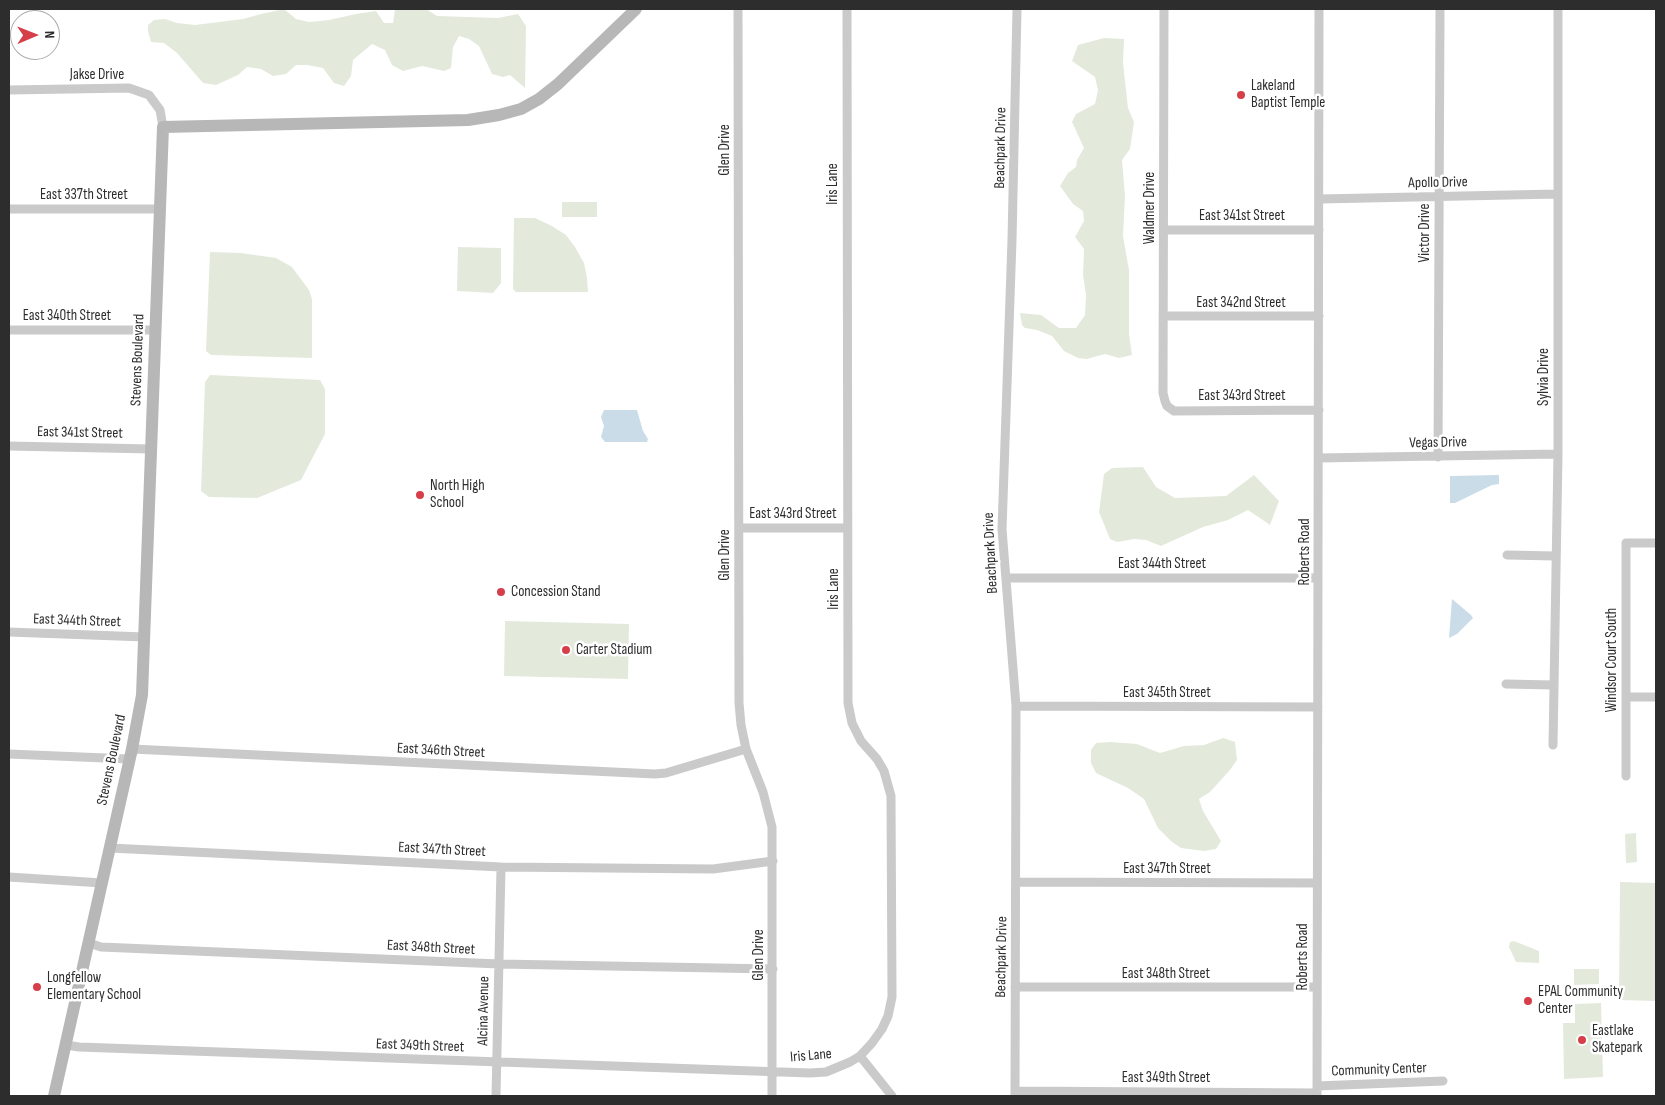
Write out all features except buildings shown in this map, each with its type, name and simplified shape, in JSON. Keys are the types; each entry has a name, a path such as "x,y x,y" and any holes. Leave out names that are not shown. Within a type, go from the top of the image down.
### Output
{"street":[{"path":"163,127 468,120 498,115 521,109 539,99 558,84 636,9"},
{"name":"Glen Drive","path":"738,9 739,704 746,749 770,816 772,861 772,1096"},
{"name":"Iris Lane","path":"773,1072 826,1072 860,1056 882,1029 888,1016 892,997 891,796 884,770 861,741 852,722 848,703 846,9"},
{"name":"Beachpark Drive","path":"1015,1094 1016,706 1002,529 1012,240 1017,9"},
{"name":"Waldmer Drive","path":"1164,9 1163,393 1167,406"},
{"name":"Roberts Road","path":"1317,1092 1319,9"},
{"name":"Victor Drive","path":"1438,457 1440,9"},
{"name":"Sylvia Drive","path":"1553,746 1558,454 1558,9"},
{"name":"Jakse Drive","path":"9,90 129,88 149,95 160,110 163,127"},
{"name":"Stevens Boulevard","path":"54,1096 110,848 142,695 163,127"},
{"name":"Apollo Drive","path":"1320,199 1557,194"},
{"name":"East 337th Street","path":"9,209 160,209"},
{"name":"East 341st Street","path":"1164,230 1320,230"},
{"name":"East 342nd Street","path":"1164,316 1319,316"},
{"name":"East 340th Street","path":"9,330 155,330"},
{"name":"East 343rd Street","path":"1167,406 1174,410 1319,410"},
{"name":"East 341st Street","path":"9,446 151,448"},
{"name":"Vegas Drive","path":"1319,458 1558,454"},
{"name":"East 343rd Street","path":"739,528 847,528"},
{"name":"Windsor Court South","path":"1626,776 1626,543 1656,543"},
{"path":"1507,555 1556,556"},
{"name":"East 344th Street","path":"1006,578 1318,578"},
{"name":"East 344th Street","path":"9,632 145,637"},
{"path":"1506,684 1553,685"},
{"path":"1626,698 1656,697"},
{"name":"East 345th Street","path":"1016,706 1318,707"},
{"name":"East 346th Street","path":"9,754 130,754 655,774 746,749"},
{"name":"East 347th Street","path":"110,848 501,867 713,869 772,861"},
{"name":"Alcina Avenue","path":"496,1096 501,867"},
{"path":"9,877 102,883"},
{"name":"East 347th Street","path":"1017,882 1318,883"},
{"name":"East 348th Street","path":"89,943 101,946 499,964 772,969"},
{"name":"East 348th Street","path":"1015,987 1317,987"},
{"name":"East 349th Street","path":"66,1045 79,1048 773,1072"},
{"path":"860,1056 892,1096"},
{"name":"Community Center","path":"1317,1092 1443,1081"},
{"name":"East 349th Street","path":"1015,1094 1317,1092"}],"shaded area":[{"path":"284,9 296,19 309,22 376,11 384,23 393,23 395,9 426,9 437,16 498,18 518,14 526,26 525,88 510,75 503,77 492,74 479,46 469,39 459,36 453,47 451,68 444,71 422,66 403,71 392,65 385,50 372,44 353,60 351,76 344,86 334,83 323,68 307,65 296,65 286,74 273,76 261,69 247,67 238,75 216,85 203,83 177,53 164,43 151,42 148,31 148,25 154,20 165,19 177,23 195,25 243,19"},
{"path":"1104,38 1124,39 1123,63 1128,108 1134,122 1130,149 1122,160 1125,196 1123,236 1129,270 1129,334 1132,355 1119,358 1105,354 1087,359 1078,358 1064,351 1052,336 1025,328 1022,325 1020,313 1041,315 1059,328 1076,328 1085,315 1084,249 1075,237 1084,221 1083,211 1073,204 1060,186 1068,173 1076,167 1077,160 1084,148 1072,122 1076,114 1095,104 1098,90 1095,77 1072,61 1078,45"},
{"path":"562,202 597,202 597,217 562,217"},
{"path":"514,218 535,218 566,235 584,263 588,292 516,292 513,289"},
{"path":"458,247 501,248 501,283 493,293 457,291"},
{"path":"210,252 241,253 276,258 292,267 309,290 312,299 312,358 211,355 206,351"},
{"path":"210,375 320,380 325,389 325,434 301,480 257,498 209,497 201,491 205,382"},
{"path":"1143,467 1156,487 1175,498 1226,496 1254,475 1279,501 1270,525 1248,510 1228,520 1203,527 1161,546 1146,540 1134,539 1117,542 1110,539 1099,512 1104,474 1112,468"},
{"name":"Carter Stadium","path":"505,621 629,624 628,679 504,676"},
{"path":"1223,738 1235,742 1237,760 1210,792 1199,799 1203,811 1221,841 1216,849 1204,851 1181,848 1172,842 1158,828 1144,799 1128,788 1096,773 1091,763 1091,750 1096,743 1137,744 1160,753 1184,746 1204,745"},
{"path":"1636,833 1637,862 1626,863 1625,834"},
{"path":"1620,882 1656,883 1656,1001 1619,1000"},
{"path":"1514,941 1539,951 1539,963 1516,962 1509,947 1510,942"},
{"path":"1574,969 1599,969 1599,984 1574,985"},
{"name":"Eastlake Skatepark","path":"1601,1003 1603,1077 1564,1079 1563,1023 1575,1023 1575,1004"}],"water":[{"path":"604,410 637,410 643,431 648,439 647,442 605,442 601,437 604,426 601,417"},
{"path":"1499,475 1499,484 1492,485 1455,503 1450,503 1450,476"},
{"path":"1452,599 1473,618 1457,634 1449,638"}],"place":[{"name":"Lakeland Baptist Temple","path":"1241,95"},
{"name":"North High School","path":"420,495"},
{"name":"Concession Stand","path":"501,592"},
{"name":"Carter Stadium","path":"566,650"},
{"name":"Longfellow Elementary School","path":"37,987"},
{"name":"EPAL Community Center","path":"1528,1001"},
{"name":"Eastlake Skatepark","path":"1582,1040"}]}
